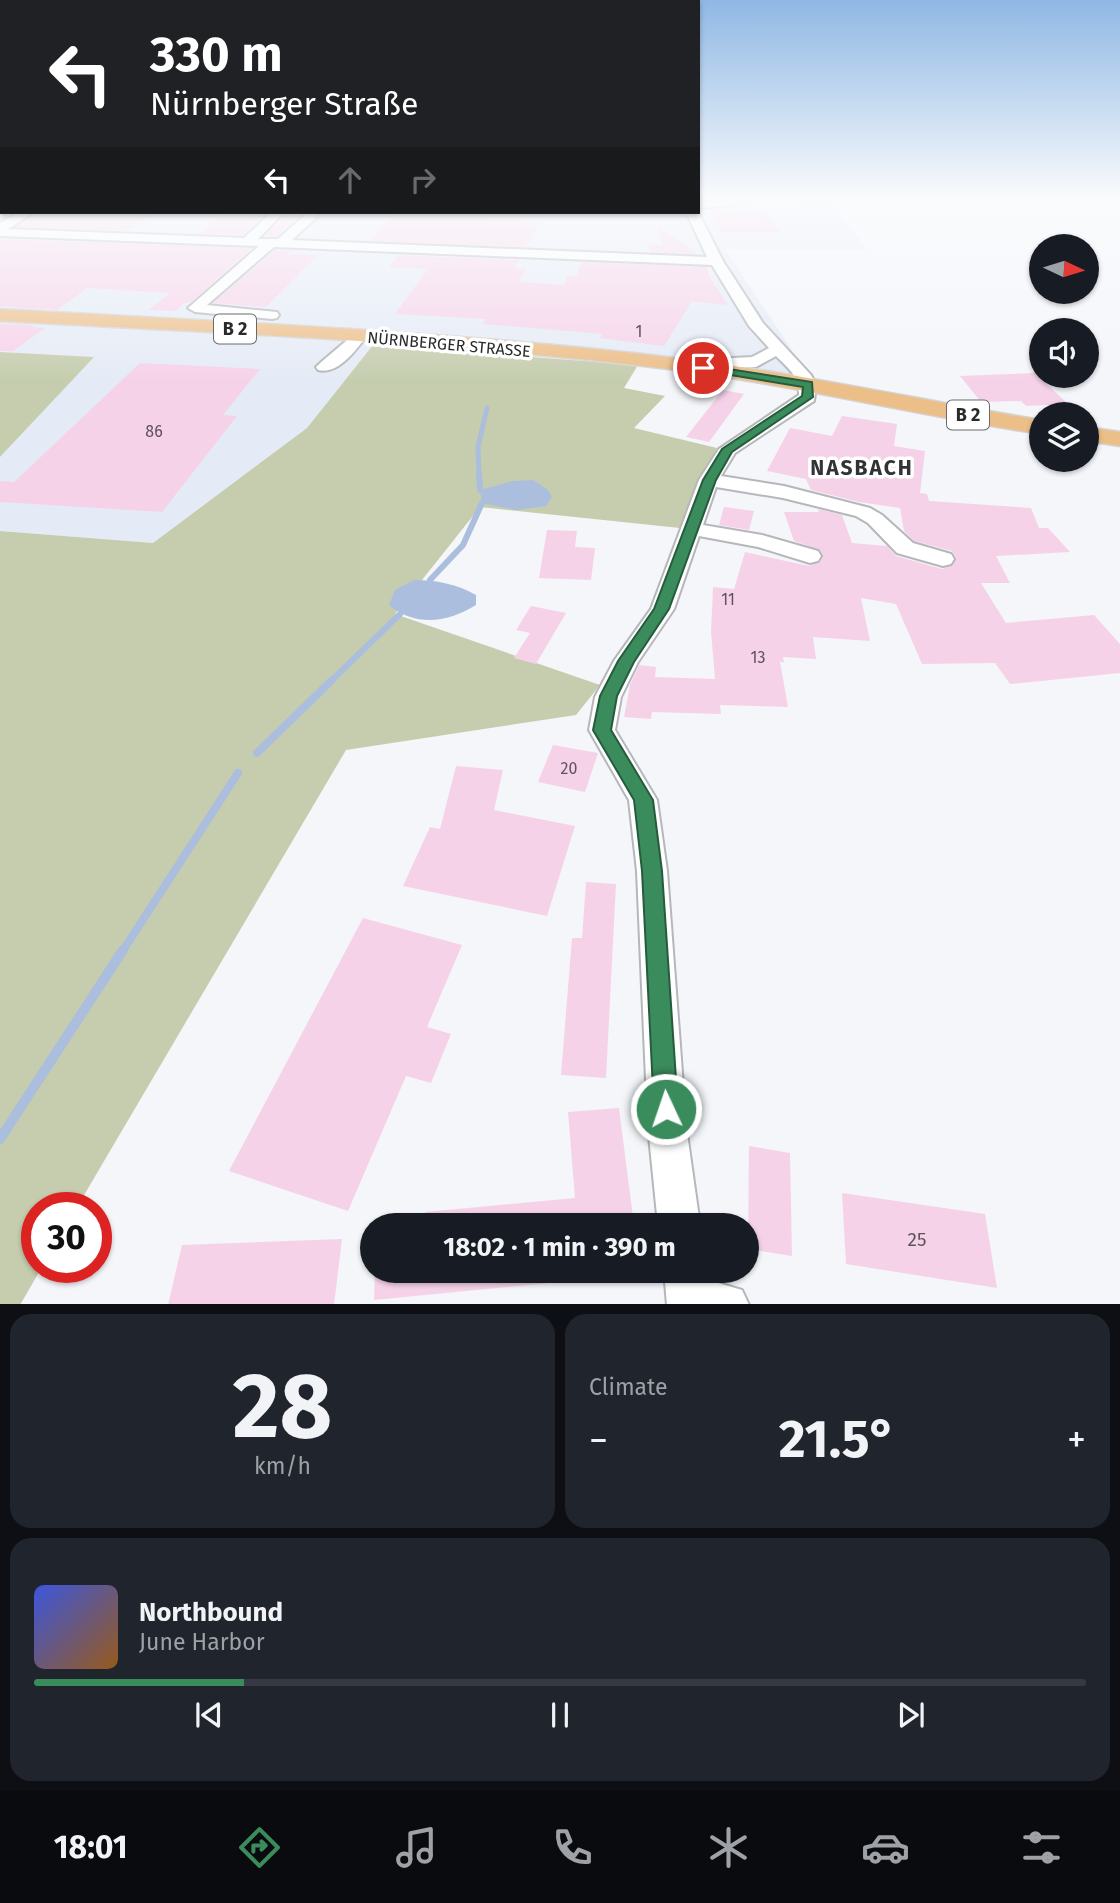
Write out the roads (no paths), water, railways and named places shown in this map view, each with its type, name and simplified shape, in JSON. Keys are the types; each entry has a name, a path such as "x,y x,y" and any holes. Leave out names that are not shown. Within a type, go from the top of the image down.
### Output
{"main road":[{"name":"NÜRNBERGER STRASSE","path":"0,315 350,336 679,365 776,378 1029,425"},
{"path":"1099,436 1120,439"}],"street":[{"path":"256,259 195,308 272,315"},
{"path":"664,259 716,261 771,347 803,375 808,385 808,397 728,449 709,480 662,609 626,661 608,696 602,730 643,800 652,871 667,1126 678,1213"},
{"path":"679,365 736,365 756,362 771,347"},
{"path":"771,347 776,378"},
{"path":"709,480 784,492 863,512 875,519 905,548 943,558"},
{"path":"692,529 762,541 810,556"}],"water":[{"path":"533,480 547,489 552,497 546,506 516,510 482,503 480,490 513,481"},
{"path":"414,580 454,585 476,595 476,605 444,619 421,620 410,617 389,605 395,590"}],"waterway":[{"path":"479,476 478,447 487,408"},
{"path":"479,475 480,490"},
{"path":"430,580 463,545 482,503"},
{"path":"330,682 400,614"},
{"path":"257,753 331,681"},
{"path":"122,952 238,773"},
{"path":"0,1139 123,950"}],"district":[{"name":"NASBACH","path":"862,468"}]}
